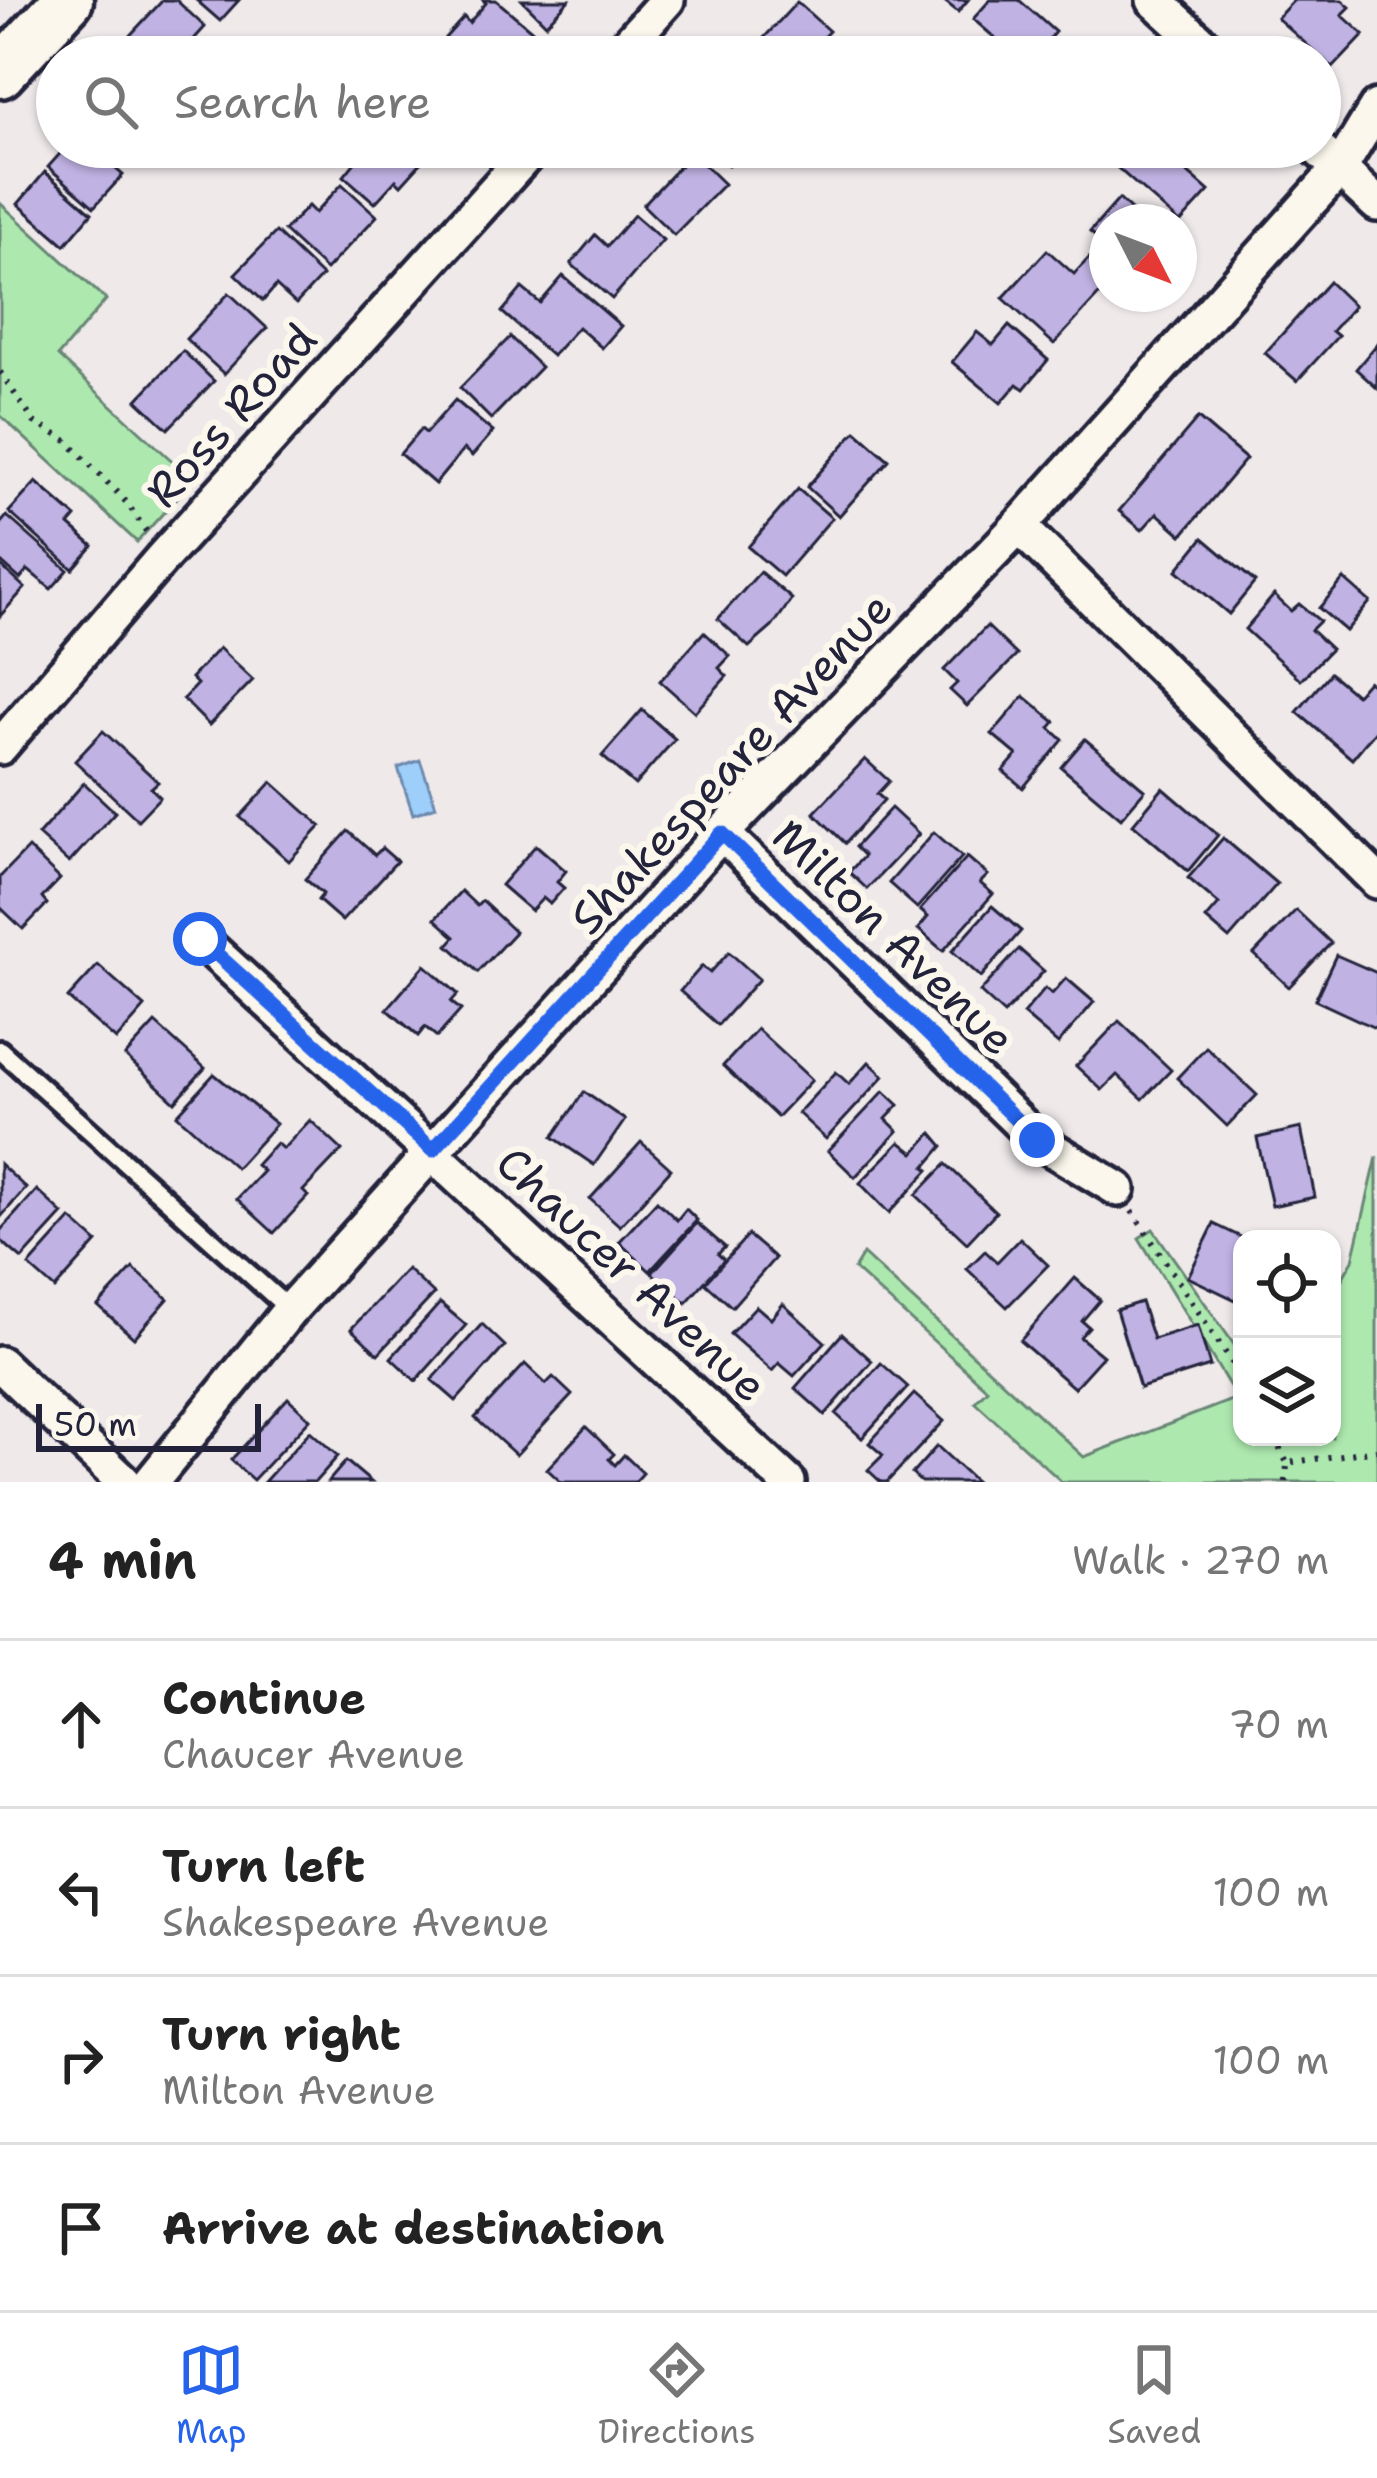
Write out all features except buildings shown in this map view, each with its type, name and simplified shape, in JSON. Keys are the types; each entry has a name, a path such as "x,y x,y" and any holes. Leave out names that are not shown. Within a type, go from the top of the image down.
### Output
{"main road":[{"path":"0,73 68,0"}],"street":[{"path":"635,36 667,0"},
{"path":"1154,0 1193,36"},
{"name":"Shakespeare Avenue","path":"1341,144 1377,107"},
{"name":"Ross Road","path":"0,747 164,557 515,168"},
{"name":"Shakespeare Avenue","path":"151,1482 290,1310 433,1150 722,833 1019,526 1320,168"},
{"path":"1339,168 1377,204"},
{"path":"1019,526 1377,881"},
{"name":"Milton Avenue","path":"722,833 1037,1140 1118,1190"},
{"name":"Chaucer Avenue","path":"200,939 788,1482"},
{"path":"0,1364 124,1482"}],"lane":[{"path":"0,1049 290,1310"}],"path":[{"path":"0,372 34,422 66,440 127,503 164,557"},
{"path":"1118,1190 1233,1364"},
{"path":"1278,1446 1287,1463 1286,1482"},
{"path":"1287,1463 1377,1450"}],"green space":[{"path":"0,203 106,300 58,356 193,480 137,542 0,415"},
{"path":"1377,1157 1377,1482 1062,1482 975,1402 987,1389 854,1269 863,1254 1084,1457 1233,1400 1233,1446 1341,1446 1341,1281 1353,1260"},
{"path":"1153,1229 1233,1343 1233,1391 1139,1238"}],"water":[{"path":"420,760 436,806 413,814 398,768"}],"route":[{"path":"200,939 433,1150 722,833 1037,1140"}]}
